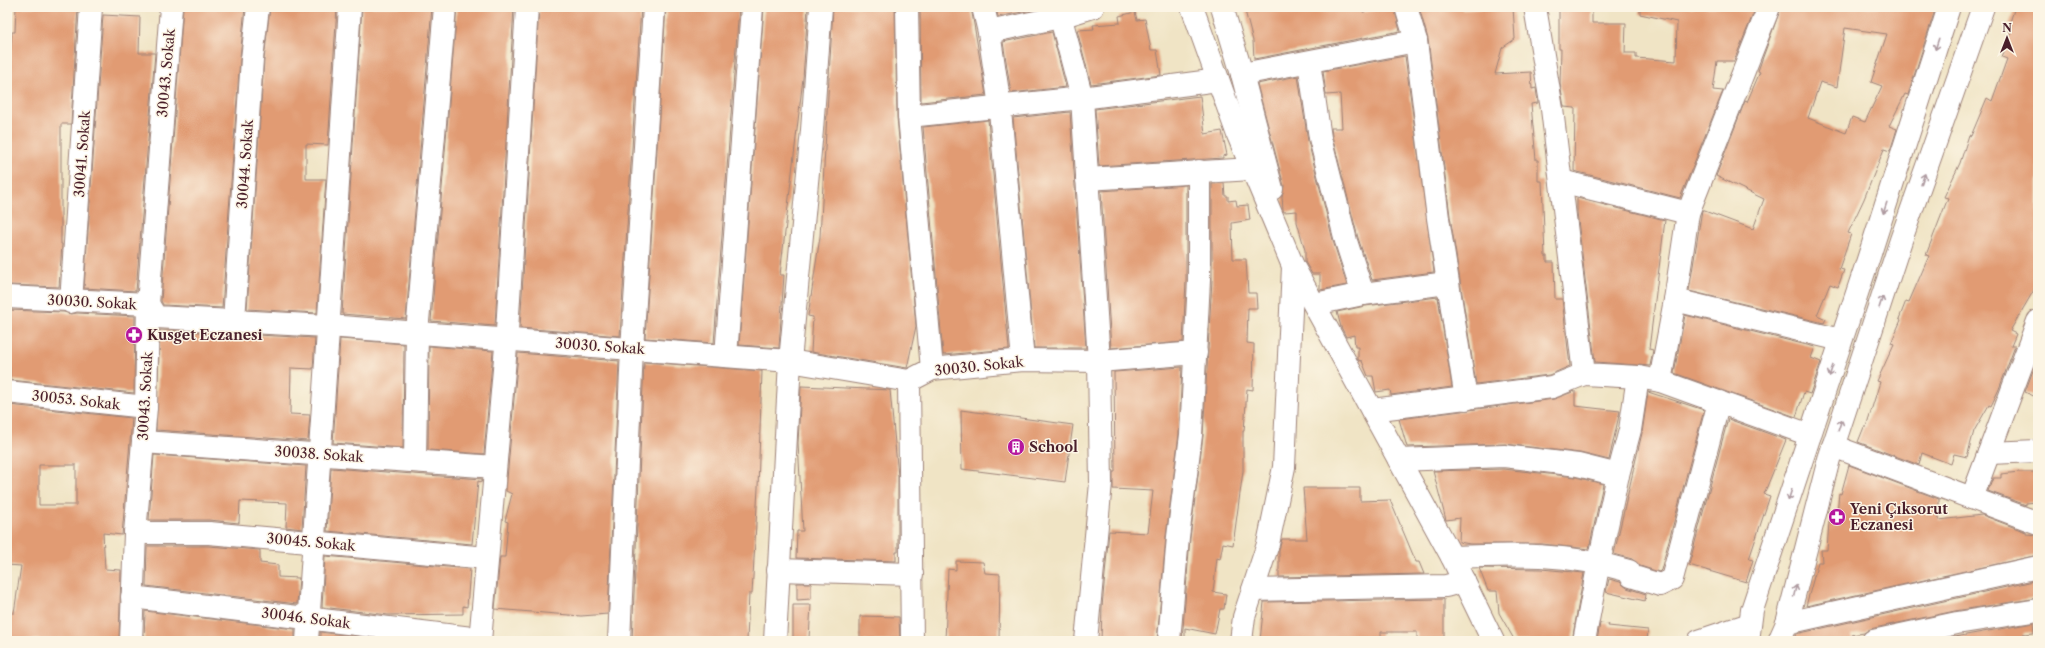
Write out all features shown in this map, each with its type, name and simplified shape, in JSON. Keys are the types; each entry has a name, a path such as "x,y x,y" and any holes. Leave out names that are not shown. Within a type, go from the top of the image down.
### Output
{"street":[{"name":"30041. Sokak","path":"72,302 92,7"},
{"name":"30043. Sokak","path":"131,641 135,533 146,407 148,304 171,7"},
{"name":"30044. Sokak","path":"234,320 252,60 258,7"},
{"path":"307,641 350,7"},
{"path":"415,460 417,333 445,7"},
{"path":"480,640 506,339 527,7"},
{"path":"619,641 632,349 654,7"},
{"path":"726,356 752,7"},
{"path":"775,641 790,361 812,130 820,7"},
{"path":"907,7 910,116 932,369"},
{"path":"983,7 989,32 1000,108 1023,360"},
{"path":"989,32 1059,12 1094,7"},
{"path":"1192,7 1252,169 1293,266 1452,557 1493,641"},
{"path":"1222,7 1272,184 1274,220"},
{"path":"1406,7 1416,41 1448,284 1466,399"},
{"path":"1535,7 1562,181 1584,374"},
{"path":"1660,381 1675,300 1688,213 1769,7"},
{"path":"1700,641 1749,632 1752,610 1842,340 1950,7"},
{"path":"1983,7 1901,240 1833,446 1783,632 2038,567"},
{"path":"1059,12 1082,98 1099,361 1101,483 1086,641"},
{"path":"1242,74 1416,41"},
{"path":"1309,62 1320,138 1346,241 1362,294"},
{"path":"910,116 1000,108 1218,80"},
{"path":"1087,179 1199,171 1252,169"},
{"path":"1169,641 1178,537 1191,435 1199,280 1199,171"},
{"path":"1562,181 1688,213"},
{"path":"1241,641 1244,617 1268,544 1284,467 1293,266"},
{"path":"1315,304 1362,294 1448,284"},
{"name":"30030. Sokak","path":"7,297 72,302 148,304 156,317 328,326 790,361 909,381 932,369 1023,360 1099,361 1196,353"},
{"path":"1675,300 1842,340"},
{"path":"1972,498 1989,453 2030,364 2038,321"},
{"path":"1372,410 1552,387 1584,374 1638,377 1660,381 1810,435"},
{"path":"1584,641 1618,474 1630,430 1638,377"},
{"path":"909,381 912,641"},
{"name":"30053. Sokak","path":"7,392 146,407"},
{"path":"1452,557 1510,555 1552,556 1599,562 1629,571 1631,576 1660,585 1672,579 1719,402"},
{"name":"30038. Sokak","path":"143,442 319,455 415,460 495,467"},
{"path":"1833,446 2038,523"},
{"path":"1989,453 2038,451"},
{"path":"1399,460 1504,456 1578,465 1618,474"},
{"name":"30045. Sokak","path":"135,533 209,533 487,558"},
{"path":"778,570 912,574"},
{"path":"1253,590 1446,586 1464,581"},
{"name":"30046. Sokak","path":"132,597 480,640"},
{"path":"1873,641 1957,623 2038,612"}],"building":[{"path":"16,7 78,7 71,124 61,124 62,244 59,287 7,285 7,99 12,32 15,32"},
{"path":"183,7 245,7 222,308 163,305 161,301"},
{"path":"270,7 337,7 328,145 306,144 306,179 326,179 317,313 247,309 264,60"},
{"path":"362,7 432,7 406,319 342,314"},
{"path":"457,7 514,7 495,326 431,321"},
{"path":"539,7 641,7 620,336 520,328"},
{"path":"666,7 739,7 714,343 645,338"},
{"path":"764,7 808,7 803,78 780,275 784,275 779,348 739,345"},
{"path":"833,7 895,7 897,117 916,326 907,368 811,352 813,317 808,316 820,237"},
{"path":"920,7 971,7 986,95 921,102"},
{"path":"996,7 1046,7 998,17"},
{"path":"1244,7 1363,7 1363,12 1394,7 1400,31 1254,59 1253,41"},
{"path":"1419,7 1462,7 1462,10 1513,7 1515,39 1502,48 1495,74 1531,72 1532,89 1536,88 1538,103 1531,104 1536,160 1538,160 1538,181 1542,181 1545,256 1547,256 1547,262 1554,262 1555,299 1562,299 1570,366 1549,375 1476,384 1450,216 1428,39"},
{"path":"1559,7 1592,7 1592,23 1626,23 1625,53 1636,53 1636,58 1676,61 1677,22 1640,14 1640,7 1756,7 1734,61 1717,61 1713,90 1723,91 1680,198 1574,171 1575,108 1564,107 1560,84 1561,49 1559,49"},
{"path":"1781,7 1936,7 1908,95 1905,94 1889,126 1897,129 1890,151 1884,149 1864,199 1848,233 1851,234 1839,269 1844,270 1838,287 1830,284 1817,315 1826,319 1824,323 1689,291 1702,210 1753,229 1764,199 1716,176 1745,101 1747,102 1760,72 1758,71","holes":["1845,28 1887,34 1871,82 1882,86 1865,122 1852,117 1846,133 1808,118 1820,82 1837,87"]},
{"path":"2015,7 2029,7 2038,10 2038,283 2010,331 2016,334 2011,346 2015,346 1991,406 1989,405 1974,431 1967,457 1954,454 1951,464 1922,453 1919,465 1858,442 1864,427 1866,427 1880,382 1877,381 1894,344 1891,343 1901,320 1899,319 1906,301 1909,302 1929,256 1926,255 1948,198 1944,197 1960,163 1969,135 1971,136 1987,98 1992,101 2007,59 2002,57 2011,32 2007,31"},
{"path":"1135,12 1137,20 1145,19 1151,50 1157,50 1161,75 1091,84 1077,30 1094,29 1093,25 1120,23 1119,16"},
{"path":"103,15 140,17 139,53 155,53 136,291 84,288"},
{"path":"1052,32 1066,87 1011,93 1003,42"},
{"path":"1405,56 1434,272 1372,280 1358,238 1332,136 1331,128 1342,128 1340,94 1326,95 1323,71"},
{"path":"1298,76 1308,141 1334,244 1347,285 1320,290 1320,274 1312,274 1305,262 1305,250 1297,222 1297,211 1284,212 1283,210 1282,196 1284,186 1257,84"},
{"path":"1200,96 1205,134 1222,131 1227,155 1223,156 1223,158 1099,166 1095,109"},
{"path":"1070,112 1086,348 1034,348 1013,118"},
{"path":"988,120 1009,349 943,355 923,127"},
{"path":"1224,183 1225,196 1228,196 1228,201 1236,200 1237,206 1248,205 1250,220 1232,223 1233,259 1246,259 1248,293 1256,293 1257,308 1248,308 1247,343 1254,344 1253,390 1247,389 1243,431 1243,471 1233,545 1223,543 1220,559 1217,558 1213,592 1226,594 1224,609 1220,609 1215,634 1185,628 1185,641 1182,641 1190,538 1203,436 1212,280 1212,184"},
{"path":"1186,185 1186,280 1183,342 1111,348 1101,191"},
{"path":"1577,198 1665,220 1649,349 1653,350 1650,366 1595,362 1577,212"},
{"path":"1438,297 1452,387 1391,395 1390,390 1376,392 1373,376 1368,376 1362,361 1358,360 1358,347 1355,347 1354,335 1346,337 1341,327 1337,312 1365,306"},
{"path":"7,310 135,316 134,393 10,380 10,367 7,367"},
{"path":"1685,315 1815,347 1811,358 1821,362 1810,394 1804,392 1796,417 1674,373"},
{"path":"160,330 315,338 313,369 291,368 290,414 310,415 308,441 156,430"},
{"path":"340,339 404,344 403,448 333,443"},
{"path":"429,346 493,351 484,454 428,450"},
{"path":"518,353 619,361 608,614 581,616 495,609 500,557 505,557 508,522 505,521 512,494 506,491"},
{"path":"2038,357 2038,398 2025,392"},
{"path":"644,362 762,371 758,488 752,594 749,594 747,641 632,641"},
{"path":"1182,367 1179,434 1166,536 1157,641 1101,641 1102,607 1109,531 1148,533 1153,491 1113,489 1113,472 1115,472 1114,372"},
{"path":"801,386 890,390 898,476 898,552 896,552 896,561 796,558 797,531 803,531 798,443"},
{"path":"1575,391 1575,406 1620,411 1609,460 1580,453 1505,444 1407,447 1399,419 1554,399"},
{"path":"1648,392 1704,410 1661,570 1659,572 1640,566 1632,559 1614,554 1642,433"},
{"path":"9,405 132,418 122,535 103,533 105,569 121,570 119,641 7,639 7,613 14,613 21,566 7,565 7,411 9,411","holes":["39,465 76,465 76,505 39,505"]},
{"name":"School","path":"961,410 1073,425 1065,482 962,469"},
{"path":"1728,419 1786,440 1764,494 1770,496 1749,559 1753,560 1746,582 1689,565"},
{"path":"154,455 306,466 302,529 286,527 287,503 240,501 239,523 209,520 149,520"},
{"path":"1849,465 1939,499 1939,520 1982,515 2026,532 2026,534 2038,535 2038,555 1806,606 1818,562 1822,562 1821,550 1827,550 1829,522 1836,523 1839,493 1841,494"},
{"path":"331,468 482,479 482,482 478,481 472,544 327,531"},
{"path":"1503,469 1576,477 1603,484 1589,549 1542,544 1470,544 1459,542 1460,518 1446,520 1433,471"},
{"path":"2037,472 2037,502 2026,503 2026,505 1988,491 1993,478 2001,478 2001,474"},
{"path":"1303,488 1360,488 1360,501 1390,500 1416,562 1419,562 1424,574 1279,577 1279,550 1282,539 1307,539"},
{"path":"147,546 208,546 260,550 260,563 278,565 278,577 299,578 297,604 146,586"},
{"path":"325,556 470,569 467,607 463,606 463,614 388,615 322,607"},
{"path":"956,561 983,562 985,573 1000,574 999,641 945,641 948,569 956,570"},
{"path":"1479,568 1541,569 1584,573 1572,641 1515,641 1499,613 1497,591 1488,591"},
{"path":"1609,579 1620,582 1627,588 1646,594 1645,601 1606,592"},
{"path":"2038,580 2038,598 1955,611 1870,629 1864,633 1852,635 1853,641 1797,641 1796,634"},
{"path":"797,583 811,583 811,599 797,600"},
{"path":"1444,599 1444,641 1417,641 1417,632 1381,632 1381,641 1260,641 1264,602"},
{"path":"793,605 811,605 809,638 793,639"},
{"path":"145,611 295,629 295,641 144,641"},
{"path":"860,616 899,617 900,641 860,641"},
{"path":"1600,623 1609,624 1608,626 1648,630 1647,641 1597,641"},
{"path":"2033,623 2034,633 2023,634 2024,641 1933,641"},
{"path":"320,632 387,640 387,641 320,641"}],"place":[{"name":"Kusget Eczanesi","path":"134,335"},
{"name":"School","path":"1016,447"},
{"name":"Yeni Çıksorut Eczanesi","path":"1837,517"}]}
